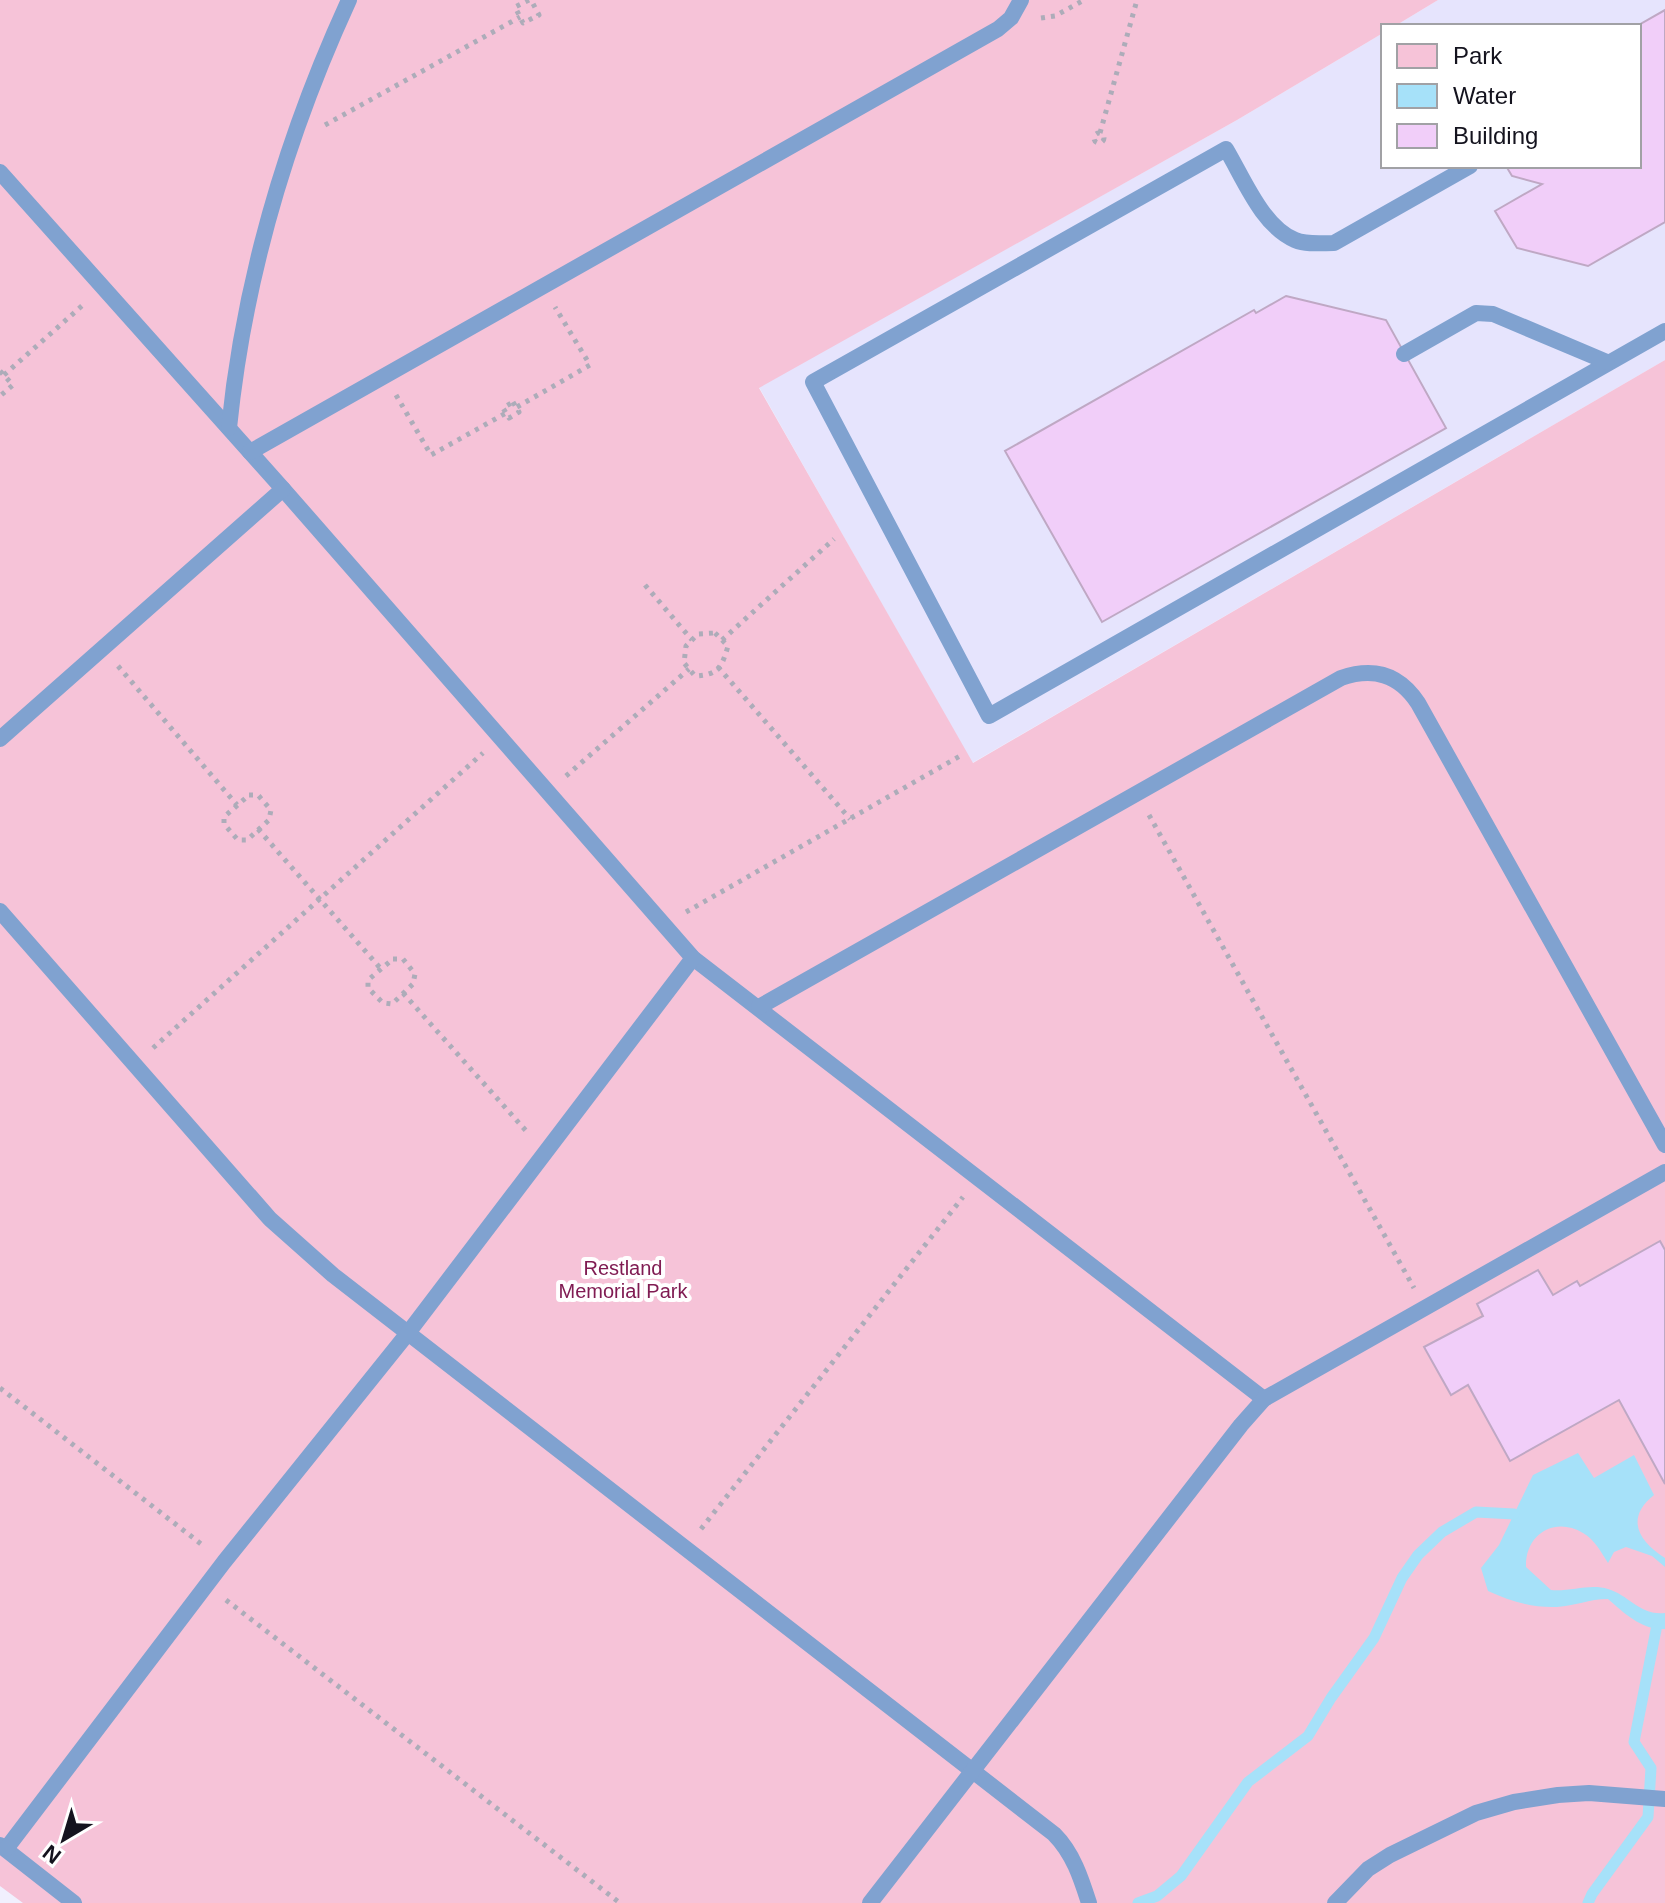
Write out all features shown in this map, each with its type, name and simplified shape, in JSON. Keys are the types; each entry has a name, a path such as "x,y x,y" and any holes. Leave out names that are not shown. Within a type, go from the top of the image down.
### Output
{"lane":[{"path":"229,428 236,366 260,254 292,143 324,56 349,0"},
{"path":"250,452 998,29 1019,5"},
{"path":"1466,168 1334,243 1316,244 1296,240 1266,215 1226,149 813,382 989,716 1665,331"},
{"path":"0,172 283,489 693,958 1264,1399"},
{"path":"1404,354 1476,313 1493,314 1607,362"},
{"path":"0,739 283,489"},
{"path":"759,1007 1341,678 1371,672 1400,681 1418,703 1665,1145"},
{"path":"0,911 270,1219 333,1275 1065,1845 1087,1899"},
{"path":"74,1903 3,1847 224,1562 408,1333 693,958"},
{"path":"870,1903 971,1769 1264,1399 1665,1172"},
{"path":"1335,1903 1368,1869 1476,1813 1514,1802 1558,1795 1665,1799"}],"path":[{"path":"530,0 539,15 523,23 515,7 530,0"},
{"path":"1019,5 1049,18 1084,0"},
{"path":"1100,133 1137,0"},
{"path":"292,143 520,17"},
{"path":"0,396 13,385 2,373 104,287"},
{"path":"394,391 431,455 506,413 509,418 519,412 517,407 590,365 552,301"},
{"path":"722,640 834,539"},
{"path":"645,585 692,640"},
{"path":"715,633 728,646 723,664 710,675 695,676 684,663 686,646 692,640 698,634 715,633"},
{"path":"102,649 237,805"},
{"path":"718,667 850,819"},
{"path":"548,792 689,669"},
{"path":"135,1064 501,738"},
{"path":"662,925 960,756"},
{"path":"1137,793 1425,1308"},
{"path":"249,795 258,795 271,810 269,820 247,840 238,840 224,824 224,817 237,805 249,795"},
{"path":"258,829 381,969"},
{"path":"393,959 403,959 415,974 413,984 392,1004 383,1003 368,988 368,980 381,969 393,959"},
{"path":"403,993 545,1152"},
{"path":"686,1548 978,1177"},
{"path":"0,1388 224,1562"},
{"path":"206,1585 620,1903"}],"shaded area":[{"path":"1438,0 1665,0 1665,360 972,763 759,387 1237,120 1381,34 1381,168 1641,168 1641,24 1398,24"}],"green space":[{"name":"Restland Memorial Park","path":"0,0 1438,0 1398,24 1381,24 1381,34 1237,120 759,388 973,763 1665,360 1665,1903 23,1903 0,1886"}],"water":[{"path":"1578,1453 1594,1478 1634,1455 1654,1495 1640,1512 1638,1529 1648,1544 1665,1558 1665,1567 1652,1556 1626,1547 1614,1552 1608,1563 1587,1536 1562,1526 1544,1531 1536,1537 1527,1555 1526,1567 1551,1590 1601,1587 1648,1611 1665,1613 1665,1629 1642,1624 1608,1599 1548,1607 1521,1603 1488,1591 1481,1568 1499,1545 1533,1475"}],"building":[{"path":"1665,10 1665,222 1588,266 1517,248 1495,211 1542,184 1512,176 1507,168 1641,168 1640,24"},
{"path":"1286,296 1386,320 1446,428 1102,622 1005,451 1254,310 1256,313"},
{"path":"1660,1241 1665,1250 1665,1484 1619,1400 1510,1461 1468,1385 1451,1395 1424,1347 1483,1316 1477,1304 1538,1270 1553,1295 1577,1281 1580,1286"}],"waterway":[{"path":"1138,1903 1157,1896 1181,1876 1248,1782 1308,1736 1374,1638 1402,1578 1418,1555 1442,1532 1476,1512 1514,1514"},
{"path":"1588,1903 1648,1817 1651,1768 1634,1742 1656,1630"}]}
